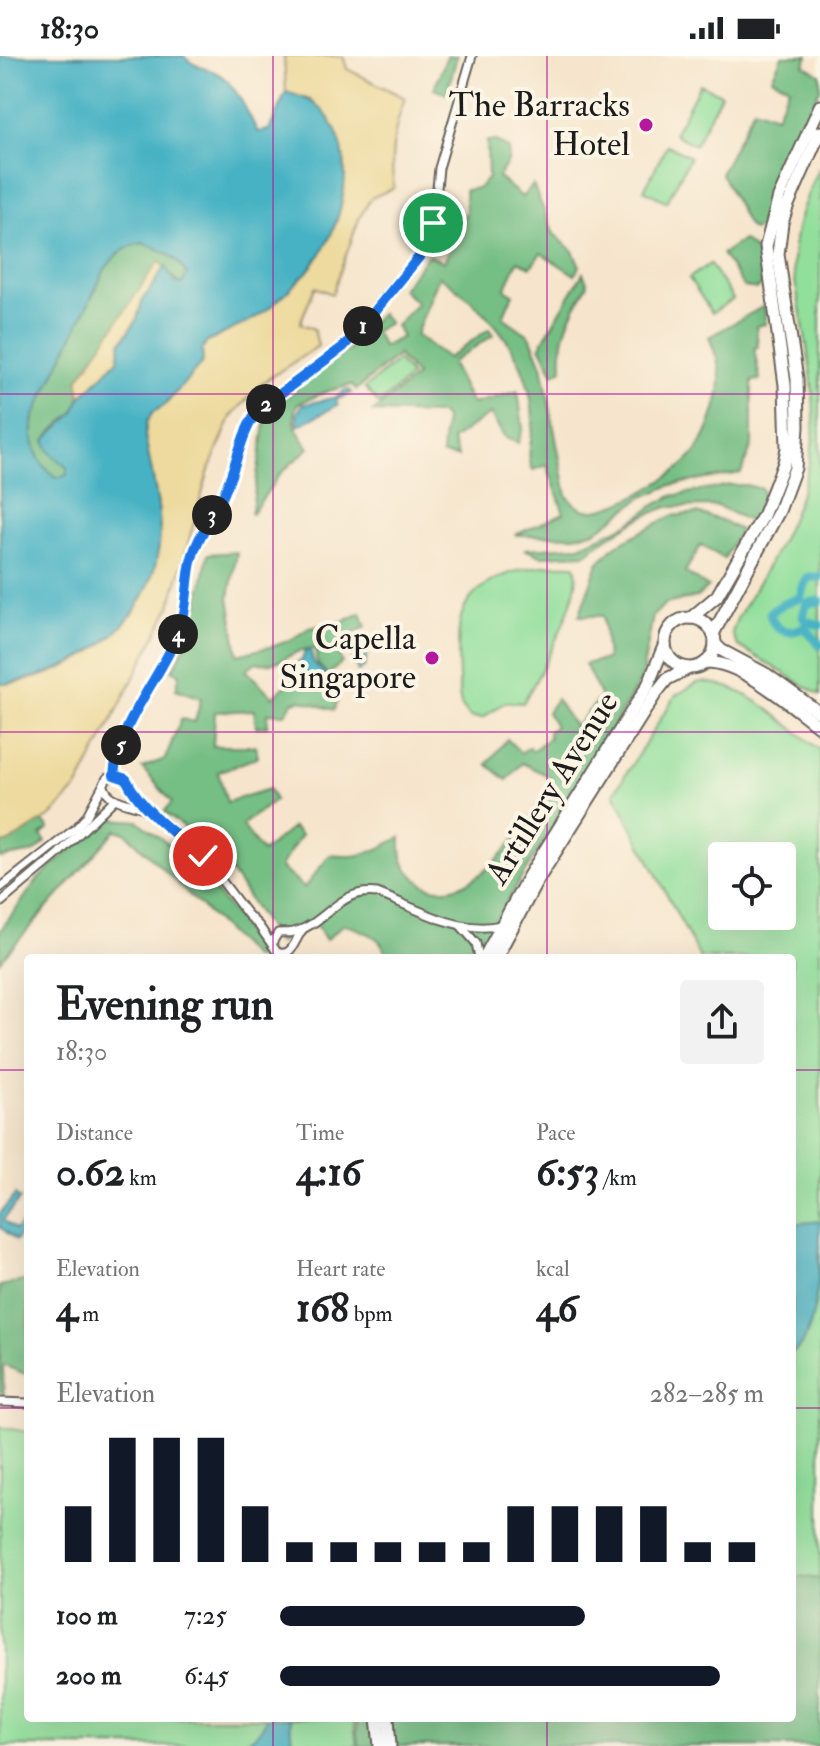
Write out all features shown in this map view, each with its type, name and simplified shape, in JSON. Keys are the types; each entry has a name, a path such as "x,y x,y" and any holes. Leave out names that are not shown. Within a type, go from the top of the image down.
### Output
{"street":[{"path":"114,775 116,759 135,710 179,631 194,550 232,474 246,428 257,411 343,347 419,257 434,219 439,168 472,56"},
{"path":"691,618 717,596 763,516 784,463 787,448 785,385 766,246 779,197 820,106"},
{"path":"706,662 714,639 787,495 795,468 797,379 778,254 782,223 820,132"},
{"path":"820,713 714,639 702,621 691,618 677,621 667,632 664,646 674,664 687,669 706,662 721,664 746,675 820,727"},
{"name":"Artillery Avenue","path":"483,954 648,685 664,646"},
{"name":"Artillery Avenue","path":"498,954 537,881 656,693 667,679 687,669"},
{"path":"0,888 86,817 107,778 123,776 151,811 203,856 277,952 290,952 303,929"},
{"path":"104,786 108,796 151,811"},
{"path":"0,903 116,799 127,794 129,787"},
{"path":"35,861 52,859"},
{"path":"259,926 278,933 303,929 344,900 363,891 377,893 461,926 482,929 501,925"},
{"path":"461,926 476,943 480,954"},
{"path":"272,943 278,933"},
{"path":"289,933 294,942"},
{"path":"0,1402 24,1404"},
{"path":"377,1722 380,1746"},
{"path":"388,1722 390,1746"}],"green space":[{"path":"447,56 457,56 447,94 434,89"},
{"path":"782,56 808,56 804,65 820,74 820,89 773,188 762,227 753,230 748,226 721,173 754,108 776,116 789,87 772,78"},
{"path":"700,84 721,94 695,145 674,134"},
{"path":"487,141 496,141 509,149 508,162 498,177 522,197 533,185 554,234 573,251 580,266 575,275 541,253 531,267 518,261 505,289 513,294 503,317 530,336 542,365 567,496 587,510 613,505 647,490 691,458 707,431 719,392 719,368 709,337 764,306 766,324 756,326 758,347 754,348 760,380 752,381 752,446 741,473 671,485 641,498 596,531 574,536 515,535 564,513 547,465 533,470 531,464 529,453 533,422 525,376 505,337 491,320 439,276 416,335 448,358 489,329 493,335 451,363 472,404 518,391 523,428 518,443 505,438 490,414 452,440 458,457 442,455 445,418 441,414 373,412 416,376 398,355 356,390 352,385 297,404 295,422 309,448 280,474 251,515 266,417 271,409 326,363 349,350 381,313 389,323 375,331 383,347 402,337 396,326 417,303 402,289 428,255 444,262 466,212 465,190 479,188 488,178"},
{"path":"667,145 690,157 667,202 644,190"},
{"path":"820,167 820,695 737,645 732,633 791,519 800,498 811,453 814,419 812,383 794,278 793,253 800,215"},
{"path":"743,240 756,251 762,285 757,289 744,287 722,254"},
{"path":"143,243 169,254 187,275 182,284 159,262 78,380 80,398 74,413 45,441 67,468 67,475 59,478 44,466 36,452 34,416 105,269 121,252"},
{"path":"710,264 733,299 712,313 689,278"},
{"path":"583,273 588,284 564,334 562,369 554,374 540,346"},
{"path":"398,360 411,376 379,404 365,388"},
{"path":"730,485 762,489 764,501 751,522 717,506 667,507 644,516 586,554 541,556 524,549 580,546 628,524 672,496"},
{"path":"697,513 740,530 724,559 701,545 685,572 708,587 697,597 665,604 653,616 641,680 475,954 386,954 377,939 344,924 326,940 316,925 278,943 226,864 164,812 172,802 142,768 165,759 181,719 195,722 201,698 176,689 180,674 172,670 191,629 208,554 237,552 229,597 238,655 277,645 309,628 343,622 361,613 366,627 340,640 336,648 342,662 328,675 317,663 315,649 300,651 273,663 256,662 246,670 273,697 291,681 309,683 319,689 343,686 334,710 301,700 293,702 285,714 268,713 267,726 256,727 254,710 215,712 213,746 256,746 258,757 218,772 227,802 269,789 275,800 242,825 262,852 293,827 301,835 280,867 304,888 330,855 367,853 401,837 403,861 418,880 437,889 458,887 478,876 516,838 532,815 551,777 522,763 507,780 487,764 507,739 521,753 529,747 532,751 549,738 548,732 555,726 547,712 556,699 575,727 601,697 585,664 607,659 603,616 579,616 598,563 616,545 671,516"},
{"path":"574,565 577,576 568,612 523,703 506,702 482,718 470,717 461,705 458,654 462,614 470,600 480,589 509,573 543,566"},
{"path":"699,682 733,689 749,697 820,750 820,1590 796,1587 796,954 698,954 614,793 675,696"},
{"path":"112,819 138,821 189,860 254,938 263,954 250,954 126,833 116,830 0,961 0,931 39,878 88,834"},
{"path":"42,820 49,829 41,835 46,842 35,852 0,858 0,844 7,843"},
{"path":"24,1281 24,1373 3,1365 4,1394 0,1392 0,1286"},
{"path":"0,1427 24,1431 24,1722 354,1722 357,1746 0,1746"},
{"path":"796,1576 820,1579 820,1746 358,1746 356,1722 796,1722"}],"sand":[{"path":"284,56 343,56 347,69 405,98 394,142 394,188 371,198 359,219 332,294 315,287 300,323 314,329 318,346 262,383 231,417 208,473 170,607 78,787 52,815 7,843 0,844 0,683 16,683 64,668 103,643 134,610 154,568 160,531 145,435 147,422 153,412 164,406 203,362 202,351 206,343 255,318 308,271 331,234 339,212 345,167 342,149 334,130 311,100 286,92"},
{"path":"158,262 165,266 121,343 118,360 80,398 78,380"}],"water":[{"path":"0,56 184,56 219,74 229,83 258,132 269,130 286,92 310,101 323,111 335,129 342,150 345,172 338,217 318,257 305,274 262,314 206,343 202,351 203,362 164,406 153,412 147,422 145,435 160,532 152,575 141,600 106,641 84,656 33,678 0,683","holes":["143,243 174,258 187,275 182,284 176,283 165,266 121,343 118,360 80,398 74,413 46,439 50,452 67,468 67,475 58,478 39,459 34,443 34,416 105,269 117,255"]},
{"path":"350,390 352,393 336,400 338,405 298,426 297,414 302,405 337,397"},
{"path":"355,638 365,646 366,655 364,668 358,671 347,644"},
{"path":"310,649 314,663 325,674 327,681 319,685 310,678 298,678 293,674 294,665"},
{"path":"15,1195 20,1199 3,1220 16,1230 24,1220 24,1230 16,1240 0,1227 0,1213"},
{"path":"820,1221 819,1273 813,1313 808,1331 796,1349 796,1224"},
{"path":"264,1722 290,1722 292,1746 236,1746 255,1736"}],"waterway":[{"path":"820,577 809,577 800,598 770,613 777,627 786,631 802,628 820,645"},
{"path":"820,601 807,603 803,616 806,621 820,625"}],"place":[{"name":"The Barracks Hotel","path":"646,125"},
{"name":"Capella Singapore","path":"432,658"}],"route":[{"path":"203,856 151,811 123,776 114,775 116,759 135,710 153,683 179,631 194,550 220,502 232,474 242,436 251,420 257,411 343,347 419,257 433,223"}]}
